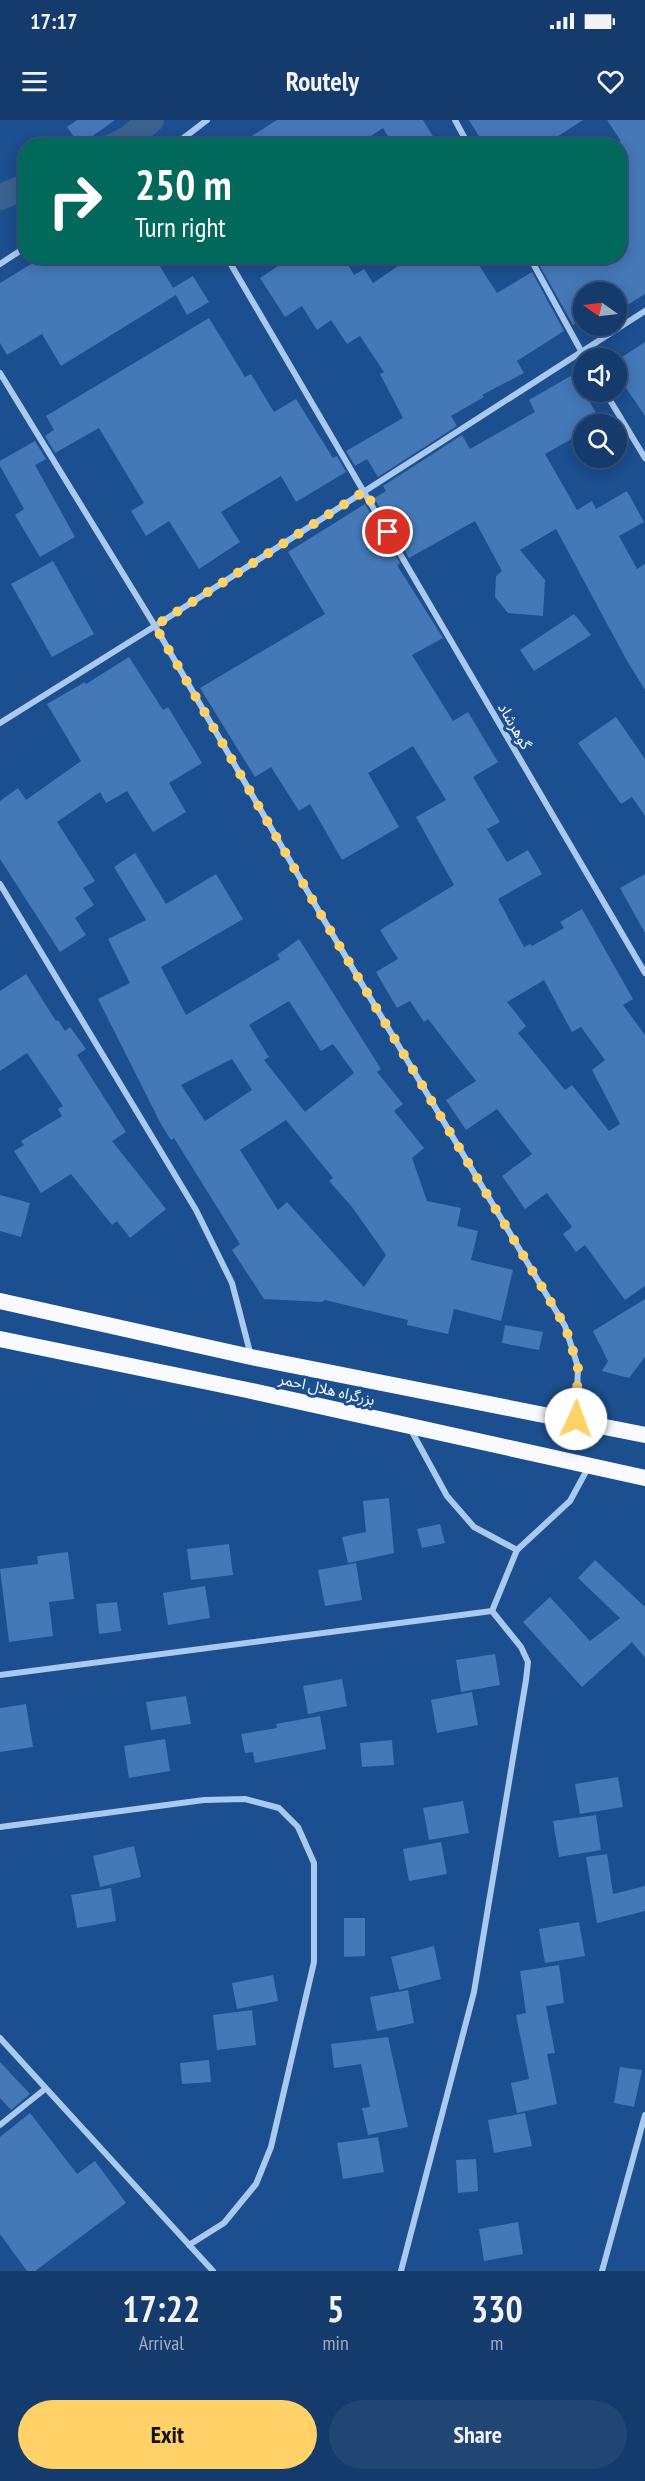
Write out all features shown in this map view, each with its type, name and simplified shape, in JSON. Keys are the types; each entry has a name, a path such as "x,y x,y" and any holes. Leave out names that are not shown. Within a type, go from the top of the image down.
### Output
{"highway":[{"name":"بزرگراه هلال احمر","path":"0,1302 251,1357 576,1419 645,1435"},
{"name":"بزرگراه هلال احمر","path":"0,1339 645,1478"}],"street":[{"path":"183,138 207,120"},
{"path":"455,120 465,138"},
{"path":"0,264 18,252"},
{"name":"گوهرشاد","path":"231,264 645,974"},
{"path":"534,264 579,348"},
{"path":"593,348 645,311"},
{"path":"0,723 573,361"},
{"path":"0,373 155,626 324,920 565,1326 578,1367 576,1419"},
{"path":"611,402 645,458"},
{"path":"0,884 196,1210 232,1283 251,1357"},
{"path":"409,1426 447,1496 474,1527 516,1550"},
{"path":"492,1611 516,1550 570,1501 589,1466"},
{"path":"0,1675 492,1611"},
{"path":"401,2271 474,1992 526,1680 528,1662 521,1647 492,1611"},
{"path":"0,1827 204,1800 245,1799 279,1808 298,1827 314,1863 314,1962 271,2147 256,2184 224,2223 189,2245"},
{"path":"0,2038 213,2271"},
{"path":"0,2125 45,2089"},
{"path":"602,2271 645,2115"}],"building":[{"path":"77,120 115,120 90,138 75,138 67,127"},
{"path":"277,120 423,120 434,138 389,138 383,128 368,138 249,138"},
{"path":"469,120 583,120 555,138 480,138"},
{"path":"607,120 645,120 645,294 627,305 627,282 573,282 573,325 540,266 543,264 627,264 627,138 619,138"},
{"path":"31,264 159,264 173,288 193,276 209,302 187,315 176,295 61,366 42,334 7,355 0,343 0,283"},
{"path":"281,264 348,264 354,275 364,269 373,283 401,264 478,264 497,293 532,272 564,331 517,361 524,373 482,395 484,397 451,416 457,426 378,477 367,459 355,466 346,451 403,418 380,374 384,372 360,336 347,344 331,320 317,330 302,306 285,317 260,278"},
{"path":"209,318 245,377 251,374 274,412 296,399 333,458 337,456 346,472 296,502 281,476 221,512 240,542 199,569 169,521 146,536 131,511 144,503 99,428 55,453 45,436 54,430 46,416"},
{"path":"645,342 645,416 627,389 627,354"},
{"path":"573,375 573,402 590,402 596,414 573,414 573,438 545,454 577,510 592,501 596,509 627,491 644,522 619,536 637,569 645,564 645,690 556,529 520,550 545,580 543,616 508,613 495,597 496,576 502,571 475,521 409,558 374,498 386,491 383,486 462,435 470,449 535,412 529,400"},
{"path":"35,441 46,459 35,465 75,537 40,557 15,515 24,509 0,466 0,461"},
{"path":"365,504 400,563 397,565 443,638 412,655 453,721 468,712 498,762 473,777 500,822 487,829 507,862 528,850 542,874 498,899 524,947 530,944 532,946 564,928 560,922 582,909 633,999 623,1005 645,1035 645,1286 625,1300 585,1245 576,1252 563,1234 572,1227 547,1193 525,1209 502,1176 532,1154 497,1109 466,1130 446,1100 476,1081 428,1019 424,1022 410,1001 397,1008 376,972 398,959 380,930 454,885 416,817 446,800 413,746 368,773 399,827 342,860 310,804 299,811 271,767 255,777 200,688 325,614 288,552","holes":["544,980 572,1032 581,1027 605,1060 592,1070 620,1124 609,1131 572,1085 565,1090 518,1033 526,1026 507,1002"]},
{"path":"53,561 94,634 52,657 11,584"},
{"path":"574,614 591,635 534,671 520,650"},
{"path":"129,657 163,710 168,707 202,763 169,783 186,812 153,832 127,791 106,803 100,792 57,822 95,881 83,888 94,905 75,918 86,935 60,952 0,859 0,801 18,788 26,800 81,761 47,704 85,682 86,684"},
{"path":"616,717 645,759 645,816 632,797 621,804 578,743"},
{"path":"135,853 166,904 216,874 243,919 161,967 186,1015 280,959 277,955 299,939 381,1069 377,1072 403,1104 394,1111 424,1148 412,1158 427,1201 461,1208 457,1226 478,1231 471,1260 513,1270 501,1321 454,1309 448,1334 407,1325 408,1320 325,1300 322,1302 264,1299 232,1250 240,1244 174,1138 171,1140 162,1126 98,999 130,983 108,939 146,920 114,867","holes":["289,1001 321,1051 333,1044 354,1073 305,1112 264,1060 269,1057 249,1025","232,1059 252,1090 205,1121 181,1085","286,1120 333,1178 329,1181 352,1207 386,1255 364,1287 287,1202 278,1210 240,1150"]},
{"path":"645,874 645,933 620,888"},
{"path":"26,974 56,1021 58,1020 65,1031 70,1027 86,1049 77,1055 126,1132 112,1141 166,1209 130,1238 117,1221 112,1225 71,1174 41,1193 14,1151 24,1145 21,1141 62,1116 58,1109 63,1106 27,1053 0,1071 0,991"},
{"path":"0,1195 30,1203 21,1237 0,1231"},
{"path":"645,1299 645,1357 629,1378 602,1371 608,1361 593,1331"},
{"path":"505,1325 543,1332 539,1350 502,1343"},
{"path":"389,1498 394,1553 348,1563 342,1537 366,1532 363,1501"},
{"path":"440,1524 445,1543 422,1548 417,1529"},
{"path":"229,1544 233,1575 191,1580 187,1549"},
{"path":"68,1552 74,1599 49,1602 53,1636 9,1642 0,1569 38,1564 37,1556"},
{"path":"595,1560 645,1607 645,1658 632,1642 582,1687 523,1622 550,1597 590,1641 620,1618 578,1578"},
{"path":"356,1563 362,1600 325,1606 318,1570"},
{"path":"205,1586 210,1618 168,1625 163,1593"},
{"path":"117,1602 121,1631 99,1634 96,1604"},
{"path":"495,1654 500,1685 461,1692 456,1660"},
{"path":"342,1679 347,1706 308,1714 303,1686"},
{"path":"472,1692 478,1725 437,1733 431,1700"},
{"path":"186,1696 191,1724 151,1730 146,1702"},
{"path":"26,1704 33,1747 0,1752 0,1708"},
{"path":"320,1716 326,1749 255,1763 253,1752 245,1753 241,1734 277,1728 276,1724"},
{"path":"165,1739 170,1771 129,1778 124,1746"},
{"path":"392,1740 394,1765 362,1767 360,1743"},
{"path":"618,1777 623,1807 580,1814 575,1784"},
{"path":"463,1801 469,1833 429,1840 423,1808"},
{"path":"596,1815 601,1850 559,1857 553,1821"},
{"path":"441,1842 447,1874 409,1881 403,1849"},
{"path":"134,1846 141,1877 100,1887 93,1856"},
{"path":"607,1854 613,1894 645,1886 645,1911 597,1923 586,1857"},
{"path":"111,1888 116,1921 77,1928 71,1895"},
{"path":"344,1918 365,1918 365,1956 344,1957"},
{"path":"579,1922 585,1956 545,1963 539,1929"},
{"path":"434,1946 441,1979 399,1990 391,1957"},
{"path":"559,1965 564,2003 546,2006 555,2053 547,2054 557,2104 517,2113 511,2083 529,2079 516,2015 526,2013 520,1971"},
{"path":"273,1975 278,2001 237,2009 232,1983"},
{"path":"408,1990 414,2023 377,2031 370,1997"},
{"path":"252,2010 256,2045 217,2050 213,2015"},
{"path":"388,2037 408,2127 368,2135 362,2108 370,2107 361,2064 334,2068 331,2044"},
{"path":"209,2060 211,2082 182,2084 180,2063"},
{"path":"0,2062 30,2094 11,2110 0,2098"},
{"path":"620,2067 642,2070 634,2107 614,2103"},
{"path":"30,2113 77,2174 95,2161 126,2203 35,2271 27,2271 0,2234 0,2137"},
{"path":"525,2113 532,2146 494,2153 488,2120"},
{"path":"378,2137 384,2172 343,2179 337,2143"},
{"path":"476,2159 478,2191 458,2193 456,2160"},
{"path":"518,2222 523,2254 484,2261 479,2229"}],"waterway":[{"path":"129,138 151,120"},
{"path":"0,197 18,190"}],"route":[{"path":"388,532 365,491 155,626 324,920 565,1326 578,1367 576,1419"}]}
